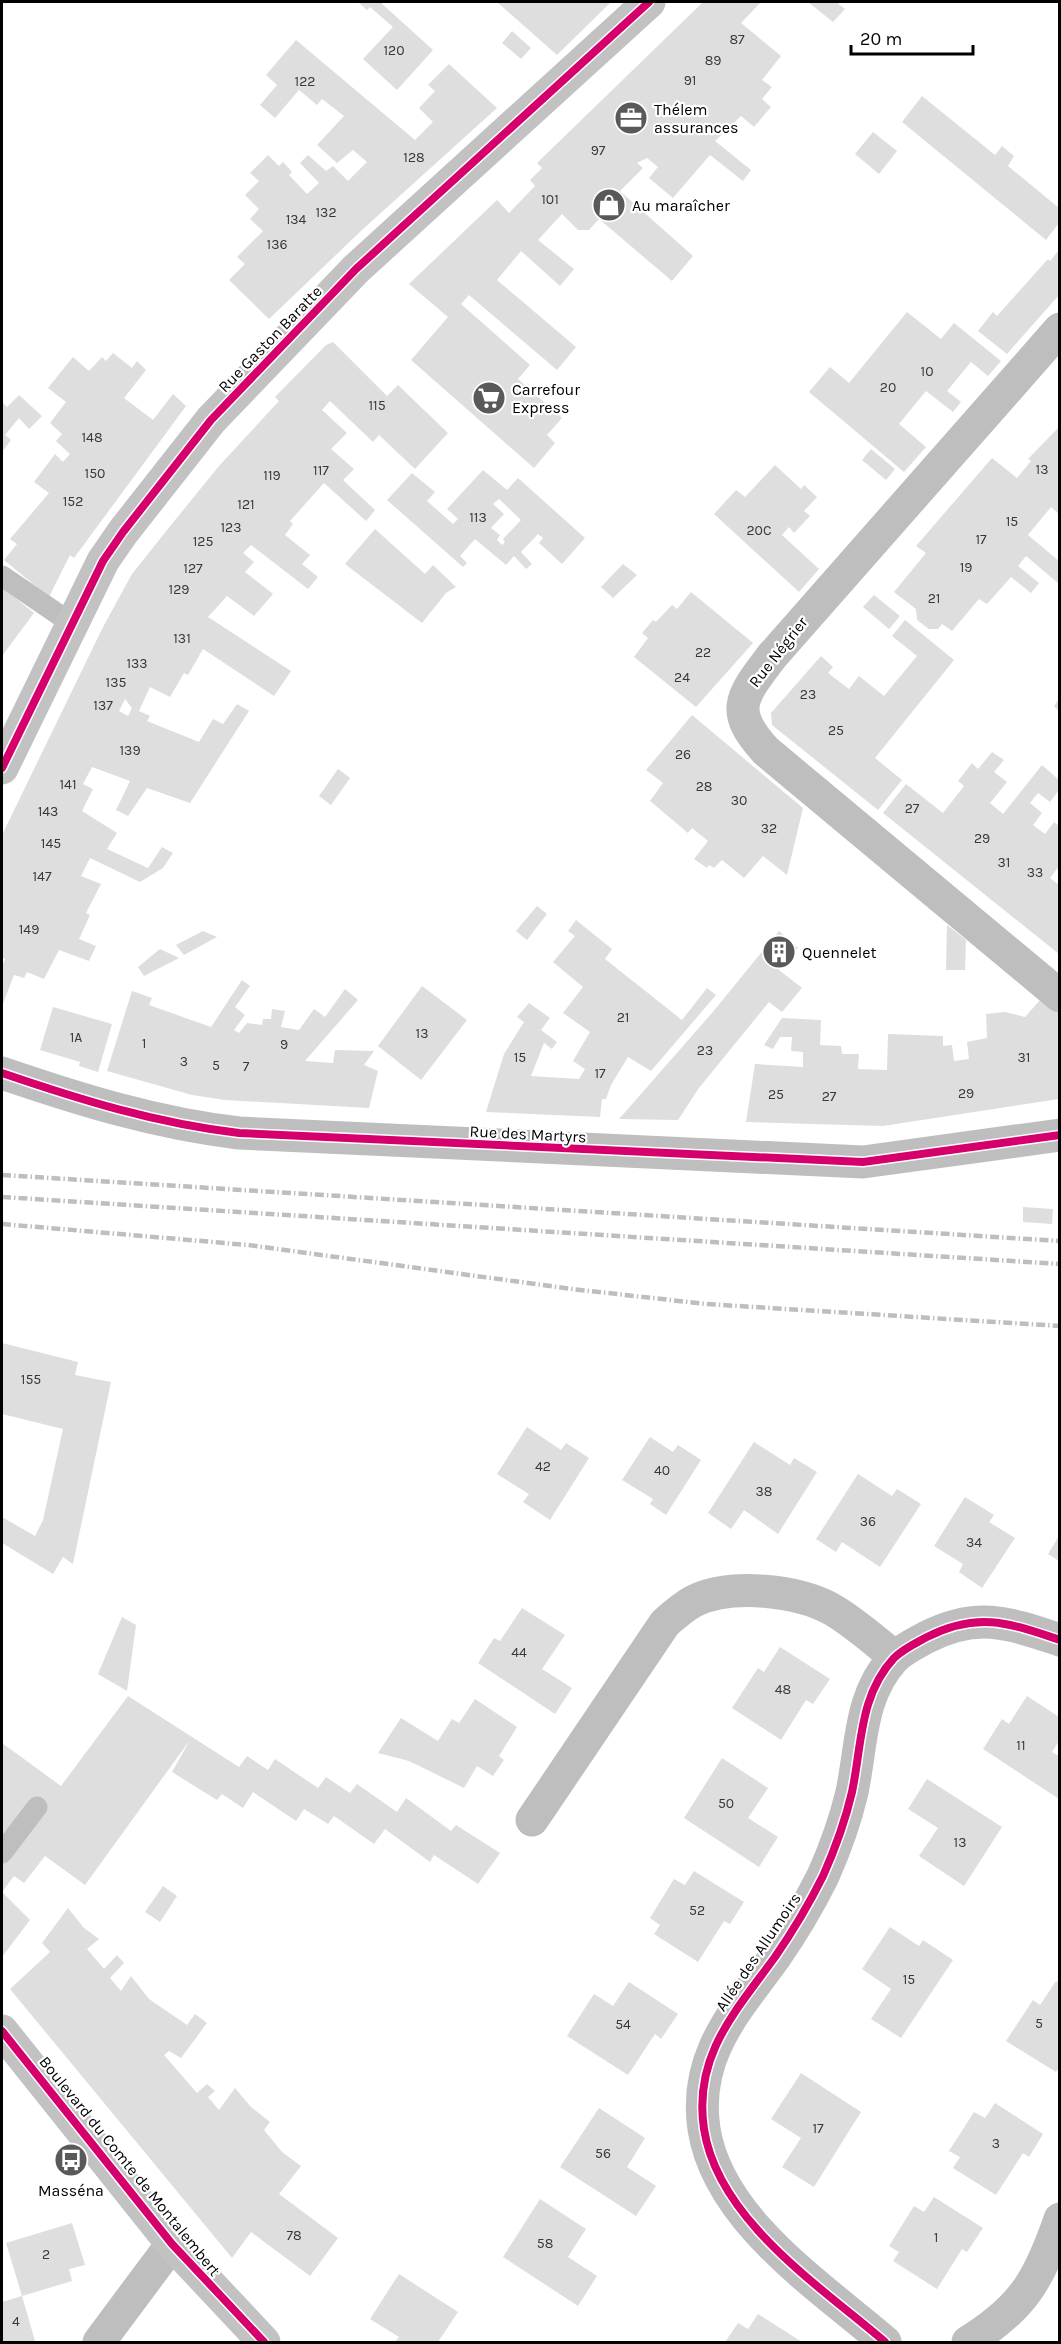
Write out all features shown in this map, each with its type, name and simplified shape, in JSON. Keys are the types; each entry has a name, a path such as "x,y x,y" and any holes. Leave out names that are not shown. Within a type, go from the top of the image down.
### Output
{"street":[{"name":"Rue Gaston Baratte","path":"2,768 70,623 98,570 123,532 211,420 392,234 649,2"},
{"name":"Rue Négrier","path":"1059,329 772,656 744,698 742,715 751,734 766,751 1059,996"},
{"name":"Rue des Martyrs","path":"2,1073 152,1120 251,1133 847,1162 888,1160 1059,1135"},
{"path":"532,1820 665,1623 678,1610 696,1600 723,1593 752,1591 784,1593 809,1599 831,1608 852,1622 895,1657"},
{"name":"Allée des Allumoirs","path":"885,2343 776,2249 725,2188 711,2158 704,2129 702,2102 704,2074 713,2047 726,2023 798,1921 833,1854 852,1791 863,1716 879,1677 895,1657 934,1634 960,1623 981,1620 1001,1622 1059,1640"},
{"name":"Boulevard du Comte de Montalembert","path":"2,2031 172,2244 264,2343"},
{"path":"968,2343 1000,2322 1020,2303 1048,2253 1059,2219"},
{"path":"99,2343 172,2244"}],"lane":[{"path":"2,576 70,623"},
{"path":"2,1853 37,1807"}],"building":[{"path":"358,2 380,2 433,50 397,90 363,59 393,27 370,7 367,10"},
{"path":"497,2 611,2 557,55"},
{"path":"703,2 761,2 741,23 781,56 762,80 772,87 762,99 771,107 754,127 741,116 715,141 751,170 743,181 710,155 673,198 649,178 658,167 647,158 637,163 643,168 620,191 693,256 672,281 599,219 589,230 578,230 562,214 538,240 574,269 560,286 521,251 497,280 576,347 557,370 469,295 461,304 530,365 518,379 562,418 547,435 555,443 534,468 411,360 448,317 409,284 497,200 509,213 535,186 530,180 542,168 537,163"},
{"path":"808,2 836,2 845,9 833,22"},
{"path":"512,31 531,48 521,59 502,43"},
{"path":"296,40 415,140 433,122 419,108 435,91 428,85 449,64 497,108 362,230 269,319 229,280 245,264 237,257 263,231 250,219 259,209 245,195 259,181 250,173 268,155 279,166 283,162 292,172 289,175 307,194 319,183 300,163 308,155 326,171 333,166 348,181 367,162 353,150 337,163 317,145 344,116 322,99 317,105 299,90 275,118 260,105 277,85 266,75"},
{"path":"922,96 995,155 1002,146 1014,156 1008,166 1059,208 1059,223 1046,240 902,122"},
{"path":"873,132 897,151 879,174 855,154"},
{"path":"1059,250 1059,295 1007,354 978,331 993,312 997,316 1048,259 1050,261"},
{"path":"907,312 941,339 954,323 1001,361 988,376 971,362 947,391 961,402 953,412 926,391 899,424 926,447 904,472 809,392 830,367 849,383"},
{"path":"333,342 387,396 398,385 448,433 415,469 379,435 373,442 330,401 322,410 347,433 331,449 354,469 343,480 375,510 366,521 324,483 290,521 293,524 285,535 310,555 302,564 318,577 308,589 251,545 243,553 254,562 245,572 273,594 254,616 227,596 208,617 291,671 274,696 203,649 188,675 184,673 170,697 150,687 139,711 150,716 147,721 199,742 213,719 223,724 237,704 249,711 190,803 147,788 128,816 116,810 130,781 92,767 83,784 93,789 82,811 117,833 107,849 148,868 162,847 173,853 163,868 140,882 90,858 81,876 101,884 86,913 90,915 79,939 96,946 89,961 59,950 44,979 27,972 24,978 14,975 2,1006 2,967 5,959 2,957 2,835 103,627 132,574 219,466 279,401 275,397 326,345","holes":["125,699 132,708 128,716 119,711"]},
{"path":"113,353 132,368 137,361 146,370 124,398 153,420 173,394 186,406 74,558 70,555 49,597 4,560 17,544 10,539 49,493 34,482 55,454 63,462 70,454 56,441 62,434 50,423 66,402 48,388 73,357 89,371 102,357 106,361"},
{"path":"19,395 42,416 29,429 19,418 5,435 11,440 2,452 2,402 7,407"},
{"path":"1059,427 1059,514 1051,507 1028,535 1059,561 1058,583 1026,556 1018,566 1039,583 1031,593 1011,577 987,604 979,599 952,631 942,624 938,629 929,629 917,620 916,609 894,592 926,553 916,546 992,458 1017,478 1031,461 1028,459"},
{"path":"871,449 895,469 886,480 862,460"},
{"path":"775,465 801,489 804,485 817,497 804,511 810,516 794,533 789,527 782,535 819,569 799,592 714,514 736,490 745,497"},
{"path":"483,470 507,490 518,478 585,538 562,564 539,543 543,538 538,534 521,552 532,564 526,569 514,556 506,565 475,539 460,556 467,563 463,567 387,500 412,473 435,492 427,501 453,524 458,519 447,509","holes":["499,499 521,520 503,539 505,542 502,545 497,540 500,535 491,528 504,514 493,504"]},
{"path":"375,529 425,574 433,565 456,587 446,593 422,623 345,564"},
{"path":"623,564 637,575 613,598 601,587"},
{"path":"2,587 34,613 2,656"},
{"path":"691,592 753,643 696,707 634,657 648,638 642,633 653,620 656,622 672,605 677,609"},
{"path":"874,595 900,616 889,629 863,607"},
{"path":"905,620 954,660 875,758 902,780 878,810 772,725 771,713 821,656 833,667 828,673 849,689 859,676 884,696 917,656 892,636"},
{"path":"1059,699 1059,711 1054,706"},
{"path":"692,715 803,808 787,875 763,856 744,878 722,860 714,868 709,865 707,868 694,859 708,841 692,828 688,833 650,801 663,783 646,770"},
{"path":"992,752 1004,760 994,772 1007,782 990,803 1003,814 1042,765 1059,780 1059,790 1050,802 1038,793 1030,803 1042,813 1033,825 1045,834 1054,822 1059,826 1059,866 1050,878 1058,884 1059,882 1059,954 883,813 906,784 943,813 964,786 958,781 972,763 978,769"},
{"path":"338,769 350,778 331,805 319,796"},
{"path":"537,906 547,914 527,940 516,931"},
{"path":"576,920 612,949 605,959 682,1020 707,988 716,995 651,1071 628,1057 611,1085 606,1099 602,1099 600,1117 486,1112 504,1054 524,1022 517,1017 529,1003 550,1018 541,1030 557,1042 552,1049 544,1043 531,1076 579,1079 585,1069 573,1061 590,1032 563,1013 583,987 553,962 575,936 568,931"},
{"path":"947,925 966,940 965,970 946,970"},
{"path":"203,931 217,937 184,955 176,945"},
{"path":"779,931 798,948 779,970 802,988 782,1012 769,1002 699,1088 678,1120 619,1119 712,1013"},
{"path":"160,949 179,958 144,976 138,967"},
{"path":"242,980 250,986 235,1007 245,1015 234,1030 239,1033 247,1023 262,1025 263,1019 271,1019 272,1009 285,1011 281,1027 299,1030 314,1009 325,1017 345,989 358,1000 305,1061 333,1063 335,1050 374,1051 364,1065 378,1071 369,1108 225,1100 192,1095 107,1071 132,991 152,998 149,1005 211,1027"},
{"path":"422,986 467,1020 421,1080 378,1046"},
{"path":"1041,999 1059,1014 1059,1099 883,1126 746,1122 755,1064 803,1067 803,1052 791,1051 792,1037 780,1037 773,1049 764,1045 782,1018 821,1020 820,1045 841,1046 842,1054 859,1054 858,1069 887,1070 888,1034 943,1036 943,1046 952,1045 954,1061 969,1059 967,1042 987,1038 986,1014 1005,1012 1025,1017"},
{"path":"53,1007 112,1024 98,1072 79,1066 80,1062 40,1050"},
{"path":"1023,1207 1053,1209 1052,1224 1023,1222"},
{"path":"2,1343 78,1362 75,1375 111,1382 73,1564 63,1557 53,1574 2,1543 2,1517 35,1536 43,1520 63,1429 2,1414"},
{"path":"527,1427 561,1450 566,1443 589,1458 550,1520 523,1502 529,1494 497,1474"},
{"path":"650,1437 673,1452 678,1445 701,1460 666,1515 650,1504 653,1499 622,1480"},
{"path":"754,1442 790,1465 794,1458 817,1472 778,1534 744,1510 731,1529 708,1513"},
{"path":"858,1474 892,1496 897,1489 921,1504 880,1567 842,1542 836,1552 816,1539"},
{"path":"965,1497 994,1515 989,1522 1015,1538 982,1588 959,1572 963,1564 934,1546"},
{"path":"1059,1536 1059,1561 1048,1554"},
{"path":"522,1608 565,1635 542,1669 572,1688 555,1714 478,1663 494,1638 500,1641"},
{"path":"122,1617 136,1625 127,1691 98,1674"},
{"path":"780,1647 830,1679 813,1704 806,1700 781,1740 732,1708 758,1668 764,1672"},
{"path":"128,1696 239,1767 247,1756 268,1770 275,1759 318,1788 326,1777 350,1793 357,1784 397,1812 406,1798 451,1831 456,1825 500,1853 478,1884 434,1855 430,1862 385,1829 374,1844 334,1816 328,1824 304,1809 296,1821 253,1792 243,1808 222,1794 217,1800 172,1772 190,1740 85,1885 45,1856 24,1883 14,1876 2,1892 2,1865 45,1807 2,1841 2,1743 61,1786"},
{"path":"1027,1696 1059,1717 1059,1741 1052,1752 1059,1756 1059,1799 983,1749 1002,1719 1009,1724"},
{"path":"475,1699 517,1727 499,1756 504,1760 493,1776 477,1766 464,1788 409,1761 378,1753 401,1718 438,1741 452,1719 459,1723"},
{"path":"722,1758 768,1788 748,1818 778,1837 759,1867 684,1818"},
{"path":"927,1779 1002,1827 964,1886 919,1856 938,1828 908,1809"},
{"path":"694,1871 744,1902 730,1924 724,1921 698,1962 654,1934 660,1925 650,1918 674,1879 685,1885"},
{"path":"163,1886 177,1896 160,1922 145,1912"},
{"path":"2,1892 30,1920 2,1957"},
{"path":"68,1908 84,1928 99,1939 87,1949 104,1969 117,1955 124,1963 110,1978 121,1991 131,1976 149,1999 187,2025 195,2014 207,2023 181,2058 169,2051 164,2055 197,2093 207,2084 215,2091 208,2097 219,2110 235,2088 251,2107 270,2122 264,2130 282,2152 301,2166 279,2194 338,2238 310,2276 251,2232 232,2258 10,1989 50,1952 42,1943"},
{"path":"890,1927 919,1946 923,1940 953,1960 901,2038 871,2019 891,1989 862,1969"},
{"path":"1056,1981 1059,1983 1059,2067 1056,2072 1006,2041 1033,2000 1040,2005"},
{"path":"629,1982 678,2014 661,2039 655,2034 628,2075 567,2036 594,1994 613,2006"},
{"path":"801,2073 861,2112 814,2187 782,2167 801,2138 771,2119"},
{"path":"995,2103 1043,2134 1029,2157 1023,2153 996,2195 953,2168 960,2157 949,2151 974,2112 985,2118"},
{"path":"599,2108 645,2138 627,2167 656,2186 636,2216 560,2167"},
{"path":"934,2197 983,2228 967,2252 962,2249 937,2289 893,2261 899,2252 889,2246 914,2206 924,2212"},
{"path":"540,2199 586,2229 568,2257 597,2276 578,2306 503,2257"},
{"path":"72,2223 85,2265 69,2269 72,2281 22,2296 6,2243"},
{"path":"399,2274 458,2312 438,2342 395,2342 399,2337 370,2319"},
{"path":"22,2296 35,2341 2,2342 2,2302"},
{"path":"758,2314 802,2342 725,2342 738,2323 748,2329"}],"railway":[{"path":"2,1175 1060,1241"},
{"path":"2,1197 1060,1264"},
{"path":"2,1224 248,1245 572,1289 706,1304 1060,1326"}],"cycle path":[{"path":"2,768 103,561 211,420 356,269 649,2"},
{"path":"2,1073 148,1117 239,1133 863,1162 1060,1135"},
{"path":"885,2342 775,2249 750,2222 729,2193 713,2162 704,2129 702,2103 705,2079 720,2036 788,1937 823,1876 849,1803 868,1705 874,1688 894,1658 914,1644 945,1629 978,1622 1009,1625 1060,1640"},
{"path":"2,2031 172,2244 264,2342"}],"place":[{"name":"Thélem assurances","path":"631,118"},
{"name":"Au maraîcher","path":"609,205"},
{"name":"Carrefour Express","path":"489,398"},
{"name":"Quennelet","path":"779,952"},
{"name":"Masséna","path":"71,2160"}]}
